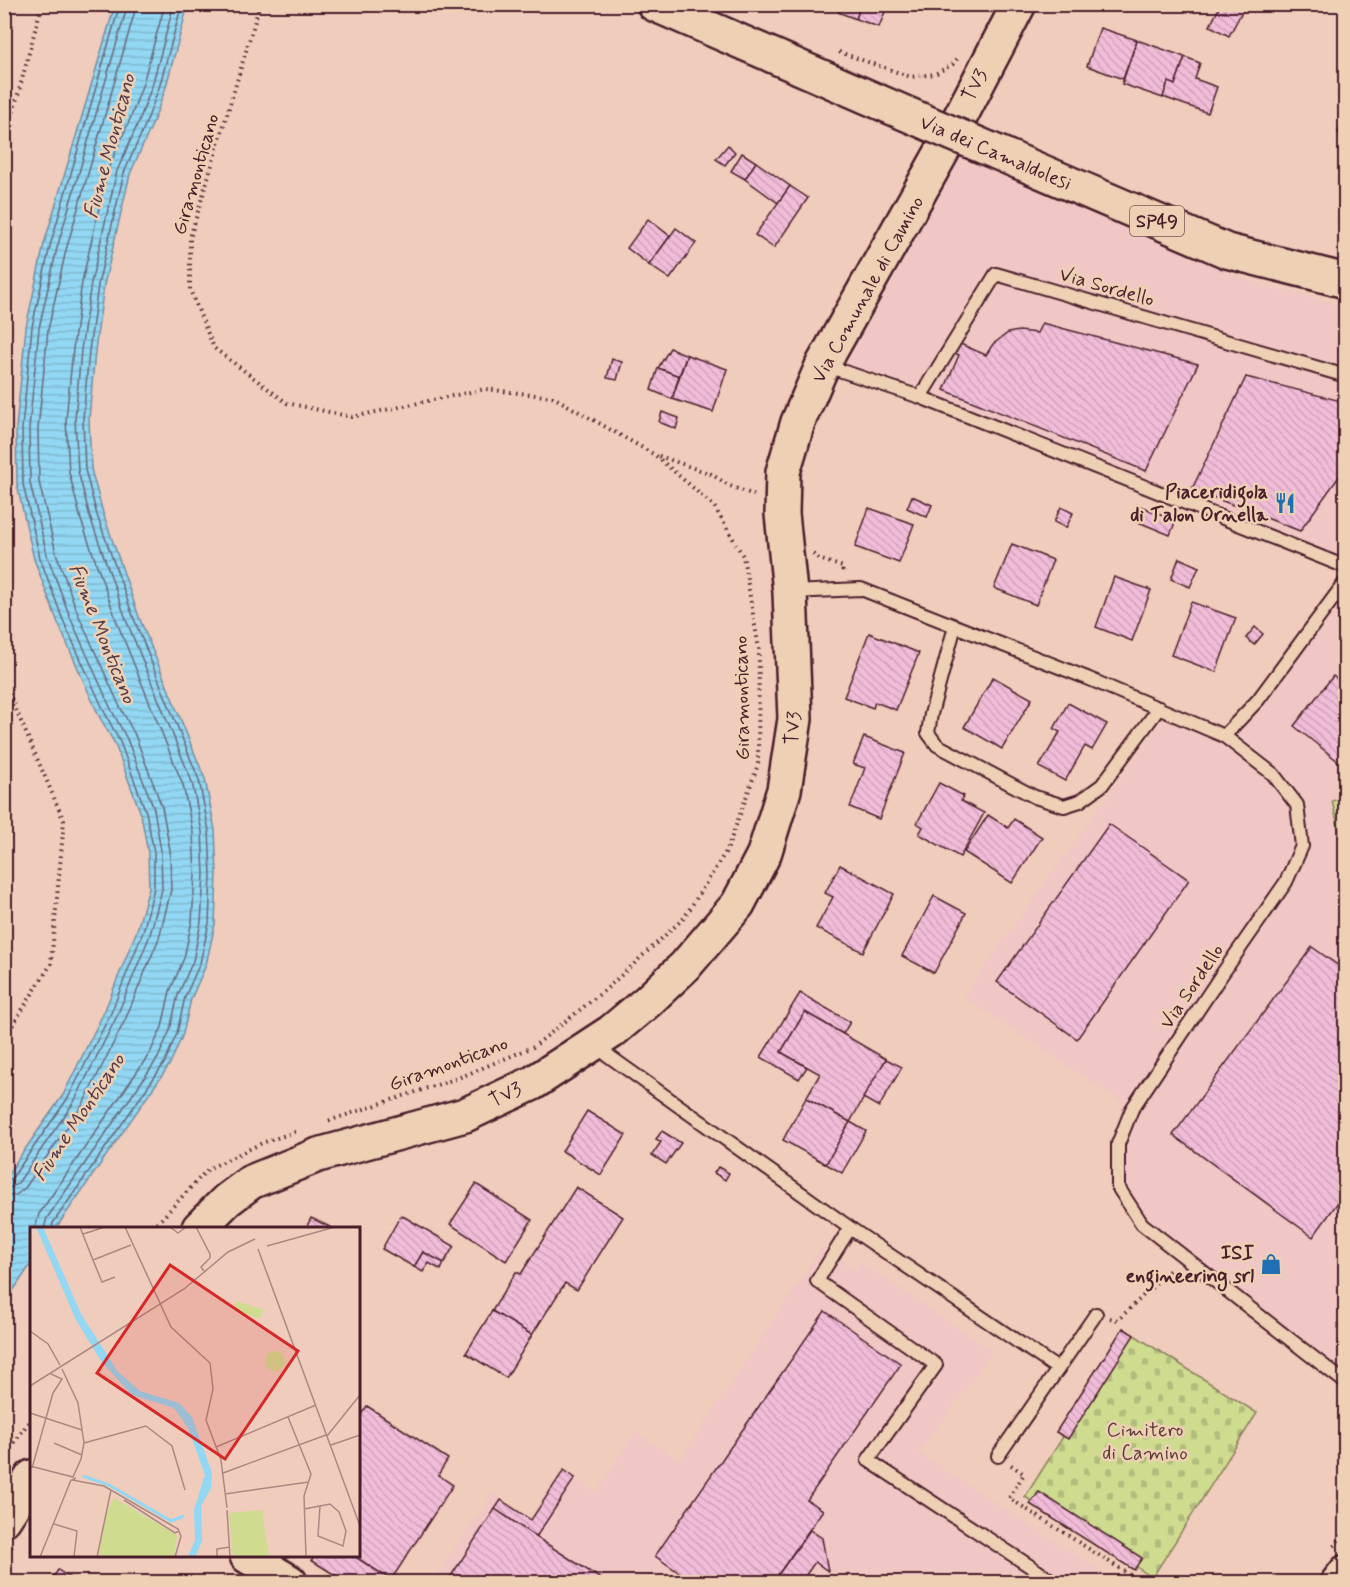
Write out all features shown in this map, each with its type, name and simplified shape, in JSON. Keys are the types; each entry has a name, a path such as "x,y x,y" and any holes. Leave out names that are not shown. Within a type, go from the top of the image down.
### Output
{"street":[{"name":"Via dei Camaldolesi","path":"654,4 1227,251 1346,281"},
{"name":"Via Comunale di Camino","path":"200,1227 251,1182 318,1155 465,1115 533,1083 611,1032 685,966 738,904 764,854 784,790 795,719 790,592 782,514 783,472 798,422 823,364 943,150 1019,4"},
{"path":"4,1519 30,1480"},
{"path":"249,1557 290,1582"},
{"path":"1338,1582 1346,1572"}],"lane":[{"name":"Via Sordello","path":"920,397 996,274 1346,376"},
{"path":"823,364 920,397 1346,567"},
{"path":"790,592 861,589 1224,736 1258,700 1346,582"},
{"path":"955,626 928,733 937,745 1035,797 1064,806 1080,801 1102,785 1159,708"},
{"name":"Via Sordello","path":"1224,736 1273,774 1297,805 1302,846 1286,882 1132,1109 1118,1144 1118,1187 1142,1224 1346,1383"},
{"path":"606,1054 850,1228 1058,1369"},
{"path":"850,1228 817,1281 936,1365 868,1460 1054,1582"},
{"path":"998,1456 1095,1314"}],"path":[{"path":"4,147 42,4"},
{"name":"Giramonticano","path":"260,4 190,238 190,290 214,348 287,403 352,417 485,389 553,397 656,455 714,506 743,556 759,649 758,765 727,850 684,918 604,990 533,1047 458,1078 317,1125"},
{"name":"TV3","path":"835,51 911,77 935,74 953,64 958,57"},
{"path":"656,455 711,474 730,486 758,496 782,514"},
{"path":"805,548 819,559 843,567 840,590"},
{"path":"4,682 64,821 51,964 4,1039"},
{"path":"154,1227 208,1169 262,1143 306,1128"},
{"path":"1095,1314 1118,1320 1183,1257"},
{"path":"4,1458 30,1420"},
{"path":"998,1456 1024,1474 1009,1497 1141,1582"}],"shaded area":[{"path":"943,150 1245,279 1345,307 1345,567 823,364"},
{"path":"1345,582 1345,1383 1142,1224 1118,1187 1118,1144 1132,1109 963,997 1168,712 1224,736"},
{"path":"822,1247 855,1270 860,1262 993,1351 919,1453 1118,1582 431,1582 494,1492 501,1500 531,1520 564,1470 596,1493 635,1432 680,1460"}],"green space":[{"path":"1346,797 1345,854 1332,801"},
{"name":"Cimitero di Camino","path":"1123,1328 1257,1413 1152,1578 1137,1567 1134,1570 1030,1504 1032,1501 1025,1497 1063,1437 1056,1432"}],"water":[{"name":"Fiume Monticano","path":"115,5 188,5 165,90 130,174 104,285 89,419 91,469 103,513 139,617 205,779 215,830 217,875 215,924 206,965 191,999 183,1034 170,1064 57,1227 30,1227 30,1266 5,1303 5,1178 63,1095 105,1010 137,930 149,888 148,853 141,814 115,744 99,716 58,623 34,559 17,485 16,428 26,327 44,244"}],"building":[{"path":"841,4 861,4 856,19 838,12"},
{"path":"861,4 888,4 879,27 856,19"},
{"path":"924,4 937,4 934,10"},
{"path":"1221,4 1246,4 1229,36 1210,26"},
{"path":"1100,28 1137,40 1123,79 1087,66"},
{"path":"1137,40 1185,57 1175,85 1168,82 1163,98 1122,84"},
{"path":"1185,57 1200,63 1195,79 1217,87 1208,113 1163,97 1168,82 1175,85"},
{"path":"1346,111 1346,135 1338,133"},
{"path":"728,145 735,152 725,165 716,159"},
{"path":"742,153 756,162 745,179 731,171"},
{"path":"756,162 790,186 778,203 745,179"},
{"path":"790,186 808,198 774,248 755,235"},
{"path":"648,219 670,236 649,265 627,248"},
{"path":"676,228 696,243 670,279 649,265"},
{"path":"1042,323 1198,364 1146,471 944,390 959,355 954,353 958,343 986,355 993,344 1008,333 1019,331 1037,333"},
{"path":"670,348 687,355 679,376 658,368"},
{"path":"687,355 727,369 713,412 672,399"},
{"path":"612,359 622,362 617,380 607,378"},
{"path":"658,368 679,376 672,399 651,390"},
{"path":"1246,377 1341,401 1342,406 1346,406 1346,467 1300,531 1192,489"},
{"path":"662,412 679,418 676,429 659,422"},
{"path":"912,496 932,505 927,517 907,508"},
{"path":"1137,505 1176,520 1170,535 1131,519"},
{"path":"1061,507 1073,513 1066,528 1054,522"},
{"path":"869,508 914,524 899,563 855,547"},
{"path":"1012,544 1053,560 1036,605 994,588"},
{"path":"1179,558 1199,567 1190,587 1171,579"},
{"path":"1114,577 1151,590 1132,641 1096,627"},
{"path":"1191,602 1236,618 1216,672 1171,655"},
{"path":"1255,627 1263,634 1254,645 1246,638"},
{"path":"869,633 919,653 896,710 875,702 873,708 844,697"},
{"path":"1333,676 1346,685 1344,766 1294,726"},
{"path":"993,677 1032,699 1002,749 964,727"},
{"path":"1068,703 1107,724 1092,750 1085,746 1065,781 1039,767 1060,732 1054,729"},
{"path":"864,737 905,753 879,819 850,807 865,768 853,764"},
{"path":"939,783 964,796 961,801 984,813 960,857 919,834 923,827 917,823"},
{"path":"988,815 1008,828 1014,819 1042,837 1012,883 964,852"},
{"path":"1109,824 1189,880 1077,1039 997,982"},
{"path":"840,865 894,894 863,952 816,928 833,897 825,893"},
{"path":"934,896 966,913 934,973 902,956"},
{"path":"1312,947 1346,971 1346,1191 1313,1237 1173,1135"},
{"path":"800,993 850,1022 843,1034 805,1012 781,1052 807,1067 799,1079 761,1057"},
{"path":"805,1012 886,1059 850,1122 806,1098 820,1074 781,1052"},
{"path":"886,1059 902,1067 879,1107 863,1098"},
{"path":"806,1098 850,1122 826,1164 783,1140"},
{"path":"587,1111 626,1135 601,1175 562,1151"},
{"path":"850,1122 866,1131 842,1173 826,1164"},
{"path":"662,1131 681,1143 666,1164 652,1155 661,1142 656,1139"},
{"path":"718,1167 729,1173 725,1180 714,1173"},
{"path":"476,1184 532,1220 506,1261 450,1224"},
{"path":"576,1187 623,1217 577,1290 565,1283 532,1335 492,1311 516,1272 521,1274"},
{"path":"401,1215 454,1246 444,1263 423,1252 414,1267 382,1249"},
{"path":"311,1218 330,1227 306,1227"},
{"path":"423,1252 444,1263 441,1270 429,1263 423,1272 414,1267"},
{"path":"492,1311 532,1335 506,1378 466,1353"},
{"path":"825,1311 901,1364 807,1500 823,1510 773,1582 693,1582 655,1556"},
{"path":"1123,1328 1134,1335 1068,1439 1056,1432"},
{"path":"367,1406 448,1459 438,1475 453,1485 391,1580 356,1557 360,1557 360,1416"},
{"path":"564,1470 575,1478 536,1537 495,1509 501,1500 531,1520"},
{"path":"1039,1492 1142,1558 1134,1570 1030,1504"},
{"path":"495,1509 536,1537 606,1582 447,1582"},
{"path":"810,1530 822,1538 828,1571 815,1562 801,1582 773,1582"},
{"path":"314,1557 356,1557 391,1580 389,1582 346,1582 311,1560"},
{"path":"58,1570 76,1582 50,1582"}],"place":[{"name":"Piaceridigola di Talon Ornella","path":"1285,503"},
{"name":"ISI engineering srl","path":"1271,1264"}]}
